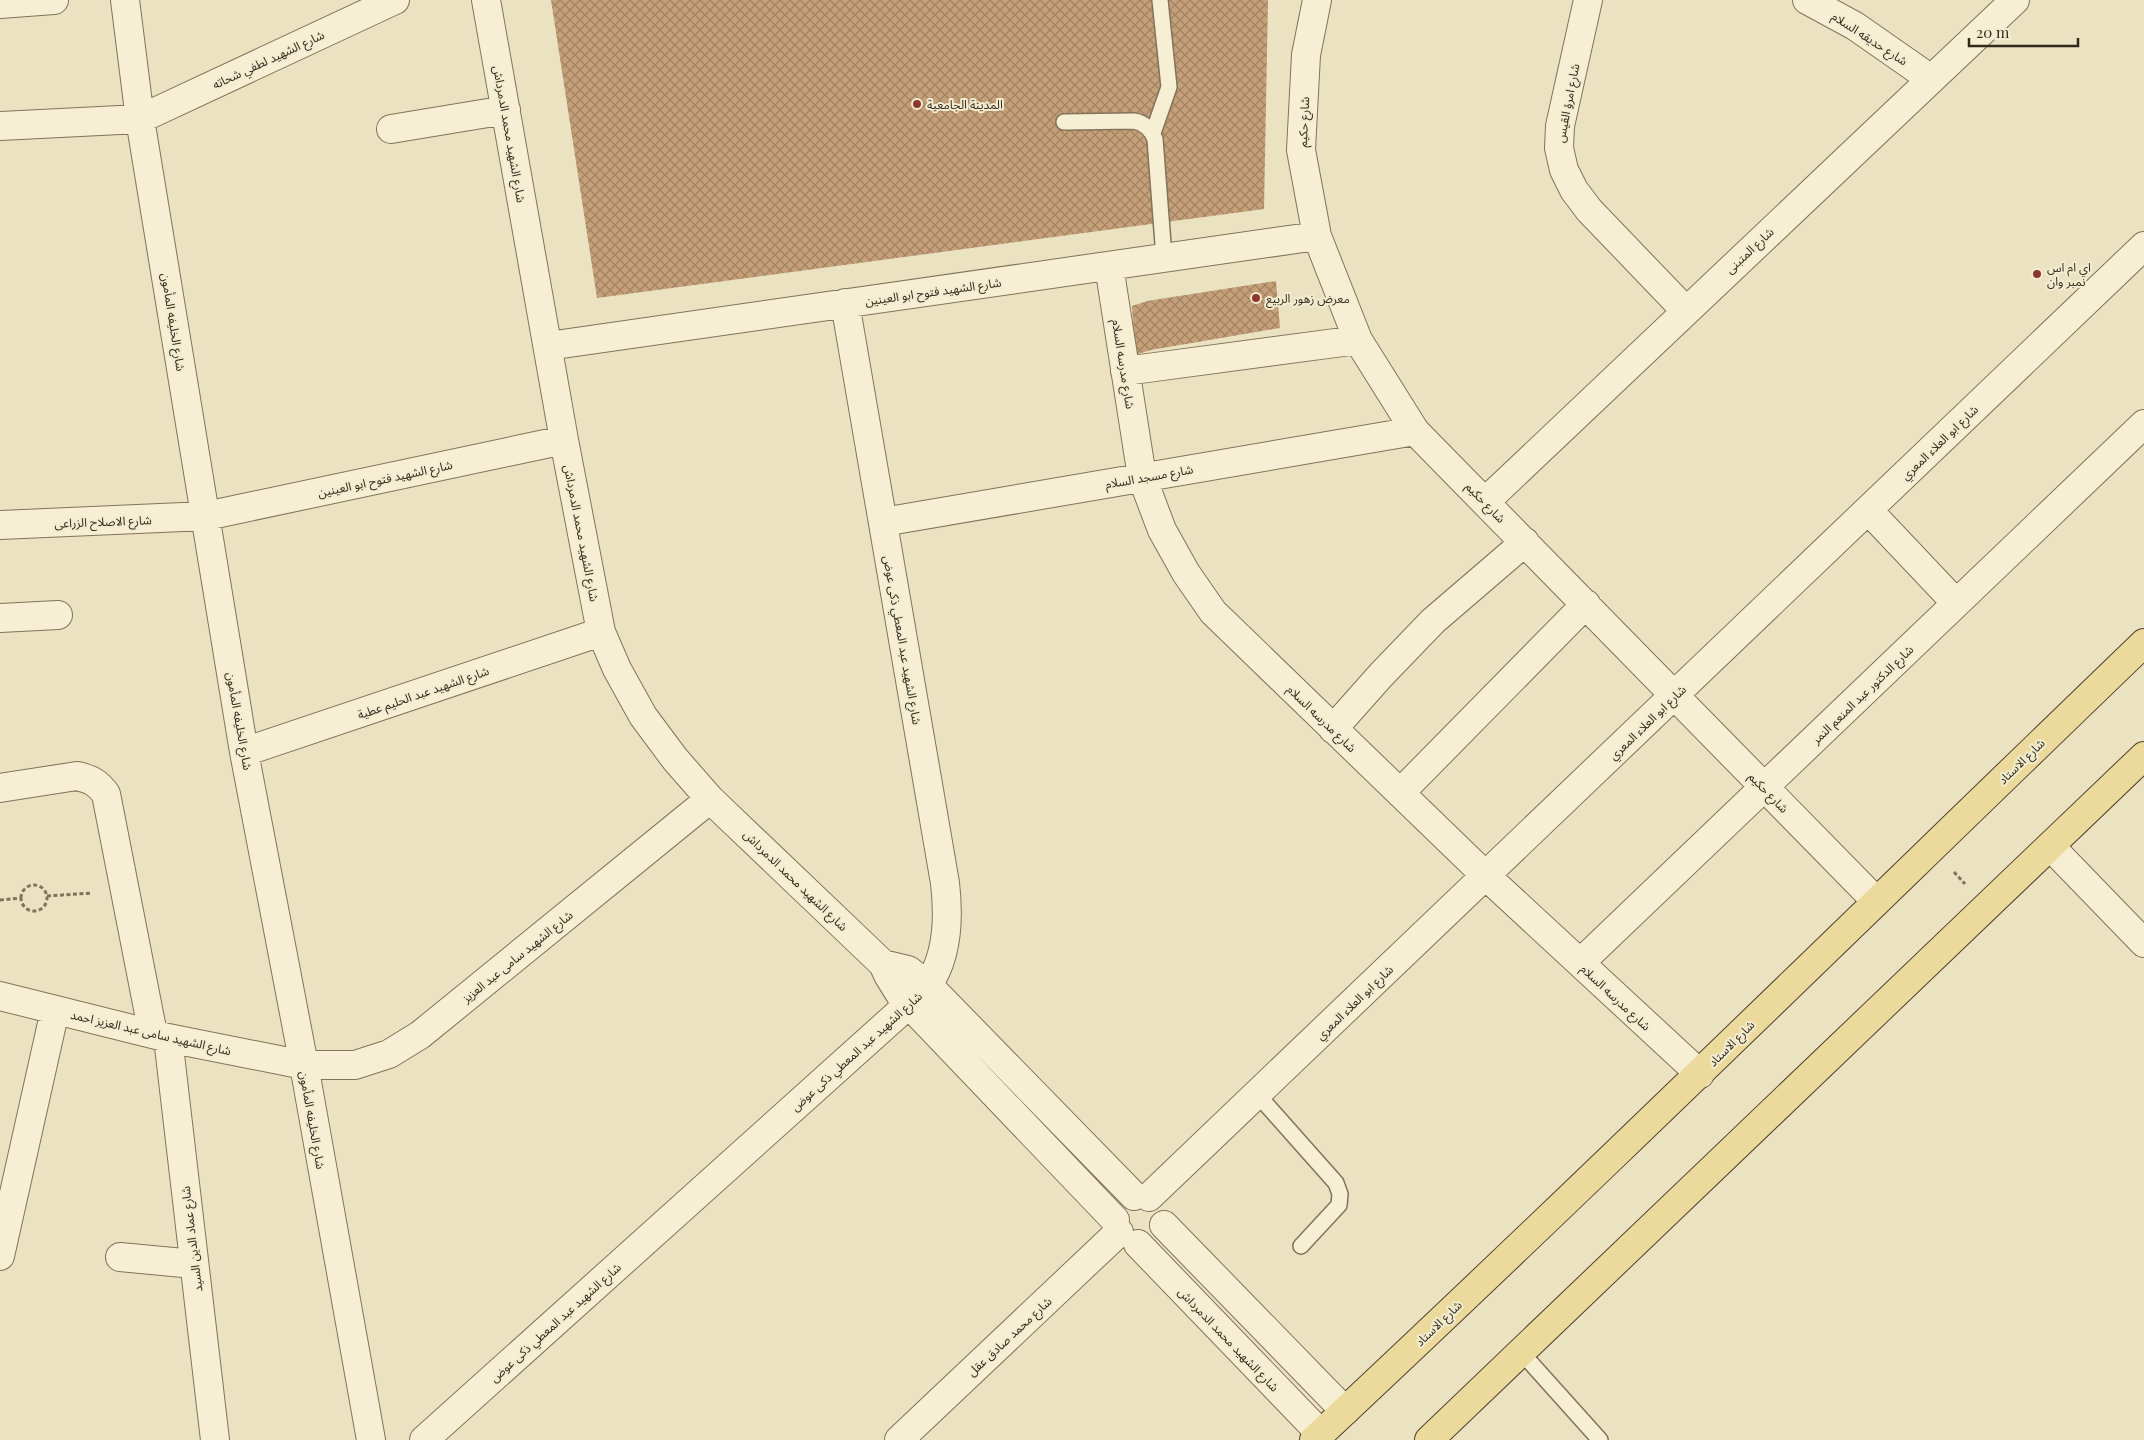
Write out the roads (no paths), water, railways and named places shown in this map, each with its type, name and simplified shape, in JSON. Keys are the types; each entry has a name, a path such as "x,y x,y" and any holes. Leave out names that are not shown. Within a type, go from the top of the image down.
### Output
{"main road":[{"name":"شارع الاستاد","path":"1318,1437 1700,1074 1876,901 2144,643"},
{"path":"1429,1440 2144,756"}],"street":[{"path":"0,4 54,0"},
{"name":"شارع الخليفه المأمون","path":"126,0 140,119 244,752 304,1065 371,1440"},
{"name":"شارع الشهيد لطفي شحاته","path":"140,119 395,0"},
{"name":"شارع الشهيد محمد الدمرداش","path":"486,0 564,440 601,632 617,669 643,716 675,759 710,799 883,964 894,986 909,1004 1318,1437"},
{"name":"شارع حكيم","path":"1317,0 1306,55 1301,150 1317,236 1358,340 1415,430 1876,901"},
{"name":"شارع امرؤ القيس","path":"1588,0 1560,126 1559,148 1564,170 1574,190 1589,210 1685,310"},
{"name":"شارع حديقه السلام","path":"1807,0 1855,26 1931,79"},
{"name":"شارع المتبنى","path":"1485,502 1685,310 2015,0"},
{"path":"391,129 506,110"},
{"path":"0,126 140,119"},
{"name":"شارع الشهيد فتوح ابو العينين","path":"548,346 1317,236"},
{"name":"شارع ابو العلاء المعري","path":"1141,1196 1257,1094 2144,246"},
{"name":"شارع مدرسه السلام","path":"1109,266 1142,477 1162,530 1186,573 1213,612 1486,876 1700,1074"},
{"name":"شارع الشهيد عبد المعطي ذكى عوض","path":"424,1440 909,1004 928,985 939,961 946,935 948,909 945,883 845,304"},
{"path":"1126,371 1358,340"},
{"name":"شارع الدكتور عبد المنعم النمر","path":"1580,963 2144,424"},
{"name":"شارع مسجد السلام","path":"883,522 1415,430"},
{"name":"شارع الشهيد فتوح ابو العينين","path":"206,516 564,440"},
{"path":"1868,510 1956,603"},
{"name":"شارع الاصلاح الزراعى","path":"0,525 206,516"},
{"path":"1333,729 1381,675 1434,621 1525,542"},
{"path":"1400,793 1586,604"},
{"path":"0,618 58,615"},
{"name":"شارع الشهيد عبد الحليم عطية","path":"244,752 601,632"},
{"name":"شارع عماد الدين السيد","path":"0,788 77,776 89,778 99,785 106,794 125,890 160,1036 194,1264 215,1440"},
{"name":"شارع الشهيد سامى عبد العزيز","path":"304,1065 354,1065 389,1054 420,1035 710,799"},
{"path":"2050,846 2144,943"},
{"path":"883,964 908,970 928,985 1141,1196 1156,1201 1161,1208 1164,1225 1345,1411"},
{"name":"شارع الشهيد سامى عبد العزيز احمد","path":"0,996 160,1036 304,1065"},
{"path":"0,1256 55,1010"},
{"path":"1141,1196 1120,1205 1124,1232 1146,1243 1154,1239 1164,1225"},
{"name":"شارع محمد صادق عقل","path":"899,1440 1124,1232"},
{"path":"120,1257 194,1264"}],"lane":[{"path":"1153,132 1169,87 1160,0"},
{"path":"1064,122 1134,122 1142,123 1153,132 1164,257"},
{"path":"1257,1094 1336,1183 1340,1194 1339,1206 1301,1246"},
{"path":"1521,1352 1600,1440"}],"place":[{"name":"المدينة الجامعية","path":"917,104"},
{"name":"اي ام اس نمبر وان","path":"2037,274"},
{"name":"معرض زهور الربيع","path":"1256,298"}]}
